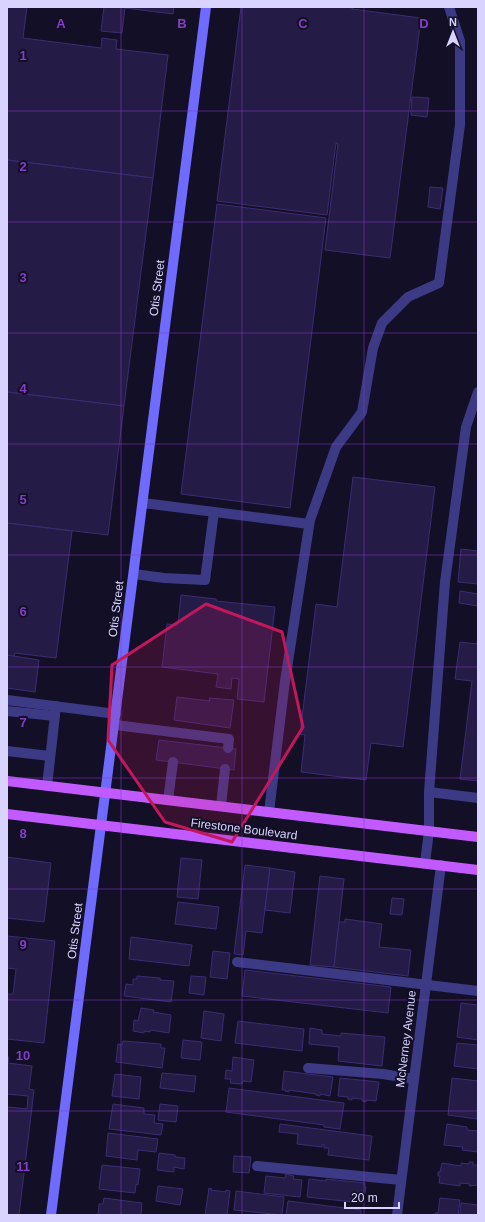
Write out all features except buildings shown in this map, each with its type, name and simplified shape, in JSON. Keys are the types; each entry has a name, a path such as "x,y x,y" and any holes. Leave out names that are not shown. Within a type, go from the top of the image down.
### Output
{"main road":[{"name":"Otis Street","path":"51,1215 115,726 206,7"},
{"name":"Firestone Boulevard","path":"7,781 478,837"},
{"name":"Firestone Boulevard","path":"7,814 478,870"}],"street":[{"path":"269,812 285,681 309,524 336,447 362,412 373,348 382,323 408,297 439,283 460,125 460,41 449,7"},
{"path":"425,863 429,831 429,792 445,582 466,427 478,392"},
{"path":"143,503 309,524"},
{"path":"134,574 164,578 205,580 214,512"},
{"path":"7,700 55,711"},
{"path":"7,711 55,711 116,714"},
{"path":"47,786 55,711"},
{"path":"115,726 176,737 229,739 228,748"},
{"path":"7,751 50,756"},
{"path":"168,800 173,762"},
{"path":"221,806 226,769"},
{"path":"429,792 478,798"},
{"name":"McNerney Avenue","path":"397,1215 441,865"},
{"path":"237,962 478,991"},
{"path":"308,1068 414,1078"},
{"path":"257,1166 401,1180"}],"highlighted area":[{"path":"206,604 282,632 303,727 232,842 165,822 108,740 112,665"}]}
